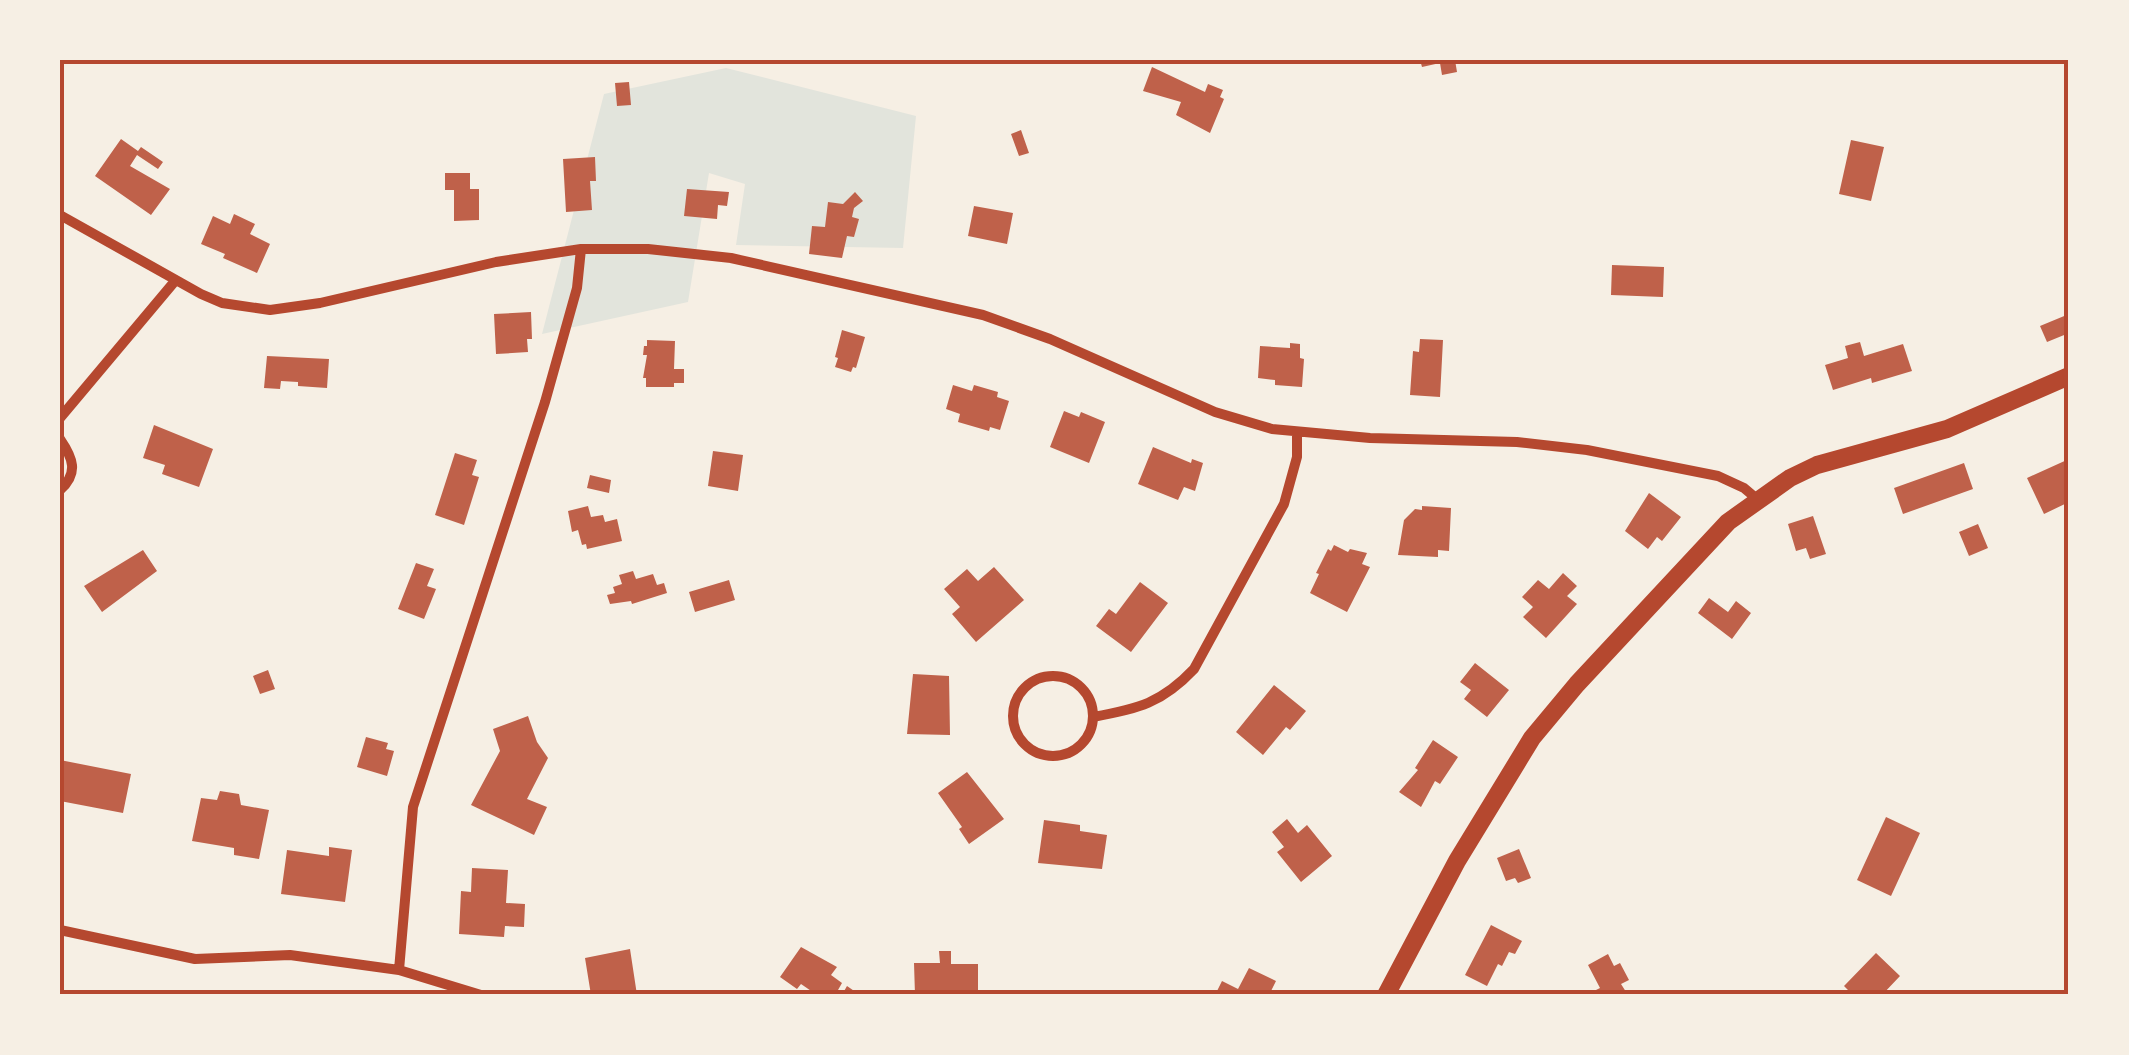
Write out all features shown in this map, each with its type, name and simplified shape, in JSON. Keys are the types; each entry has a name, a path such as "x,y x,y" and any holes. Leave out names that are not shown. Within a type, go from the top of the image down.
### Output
{"street":[{"path":"60,215 175,281 222,303 270,310 320,303 496,262 580,250 648,248 731,258 947,306 1050,339 1244,422 1298,433 1553,445 1718,476 1757,499"},
{"path":"399,970 414,807 545,402 577,288 580,250"},
{"path":"60,418 175,281"},
{"path":"1386,995 1456,860 1532,738 1708,540 1757,499 1817,465 1947,428 2069,376"},
{"path":"1093,716 1154,703 1177,688 1194,669 1284,504 1294,469 1298,433"},
{"path":"60,439 69,452 73,470 60,490"},
{"path":"1050,676 1063,677 1082,689 1093,716 1090,732 1080,745 1055,756 1032,750 1017,734 1013,719 1024,688 1050,676"},
{"path":"60,930 195,959 290,956 399,970 481,995"}],"shaded area":[{"path":"726,68 916,116 903,248 736,245 745,184 709,173 688,302 542,334 604,94"}],"building":[{"path":"1420,60 1455,60 1457,72 1442,75 1440,63 1422,67"},
{"path":"1152,67 1205,92 1208,84 1223,90 1220,97 1224,99 1210,133 1176,115 1181,102 1143,91"},
{"path":"629,82 631,105 617,106 615,83"},
{"path":"1021,130 1029,153 1019,156 1011,134"},
{"path":"121,139 163,162 158,169 137,155 130,166 170,189 151,215 95,176"},
{"path":"1851,140 1884,147 1871,201 1839,194"},
{"path":"595,157 596,181 590,181 592,210 566,212 563,159"},
{"path":"445,173 470,173 470,189 479,189 479,220 454,221 454,190 445,190"},
{"path":"687,189 729,192 727,206 718,205 717,219 684,216"},
{"path":"855,192 863,201 854,208 852,217 859,219 854,237 847,236 842,258 809,254 812,226 825,227 828,202 843,204"},
{"path":"974,206 1013,213 1007,244 968,236"},
{"path":"234,214 255,224 250,234 270,244 257,273 201,244 213,216 230,224"},
{"path":"1612,265 1664,267 1663,297 1611,295"},
{"path":"531,312 532,339 527,339 528,352 496,354 494,314"},
{"path":"2069,314 2069,333 2047,342 2040,326"},
{"path":"842,330 865,337 856,368 851,372 835,367"},
{"path":"1420,339 1443,340 1440,397 1410,395 1413,351 1419,352"},
{"path":"647,340 675,341 674,369 684,369 684,383 646,387 643,378 647,355 643,355"},
{"path":"1860,342 1864,356 1903,344 1912,371 1833,390 1825,365 1848,358 1845,346"},
{"path":"1290,343 1300,344 1300,358 1304,359 1302,387 1275,385 1275,380 1258,378 1260,346 1290,348"},
{"path":"267,356 329,359 327,388 281,381 280,389 264,388"},
{"path":"953,385 972,391 974,385 998,392 997,397 1009,401 1000,430 990,427 989,431 958,422 960,414 946,409"},
{"path":"1064,411 1079,417 1081,412 1105,422 1089,463 1050,447"},
{"path":"154,425 213,449 199,487 162,474 165,465 143,458"},
{"path":"1153,447 1191,463 1192,459 1203,463 1195,491 1184,487 1178,500 1138,484"},
{"path":"713,451 743,455 738,491 708,486"},
{"path":"455,453 477,460 472,475 479,477 464,525 435,515"},
{"path":"2069,459 2069,502 2044,514 2027,478"},
{"path":"1964,463 1973,489 1903,514 1894,488"},
{"path":"590,475 611,480 609,493 587,488"},
{"path":"1649,493 1681,517 1662,541 1657,537 1648,549 1625,531"},
{"path":"588,506 591,517 603,515 605,522 617,519 622,541 587,549 586,544 582,545 578,530 572,532 568,511"},
{"path":"1422,506 1451,508 1449,551 1438,550 1438,557 1398,555 1404,520 1415,509 1422,510"},
{"path":"1813,516 1826,554 1810,559 1806,548 1796,551 1788,524"},
{"path":"1978,524 1988,548 1969,556 1959,532"},
{"path":"1334,545 1348,552 1350,549 1367,553 1362,564 1370,567 1347,612 1310,593 1328,549 1331,551"},
{"path":"143,550 157,571 102,612 84,586"},
{"path":"416,563 434,569 427,586 436,589 424,619 398,609"},
{"path":"994,567 1024,600 976,642 952,614 960,607 944,589 967,569 978,581"},
{"path":"633,571 636,579 653,574 657,585 664,583 667,593 632,604 610,604 607,595 615,593 613,587 622,584 619,575"},
{"path":"1563,573 1577,586 1567,596 1577,604 1546,638 1523,617 1533,607 1522,597 1538,580 1549,589"},
{"path":"729,580 735,600 695,612 689,592"},
{"path":"1140,582 1168,603 1131,652 1096,626 1109,609 1116,614"},
{"path":"1709,598 1728,612 1736,601 1751,613 1732,639 1698,613"},
{"path":"1475,663 1509,690 1487,717 1464,699 1471,690 1460,682"},
{"path":"268,670 275,689 260,694 253,676"},
{"path":"913,674 949,676 950,735 907,734"},
{"path":"1274,685 1306,711 1290,730 1286,727 1263,755 1236,732"},
{"path":"528,716 537,742 548,758 527,799 547,807 534,835 471,805 500,751 493,729"},
{"path":"366,737 388,743 386,749 394,751 387,776 357,767"},
{"path":"1433,740 1458,757 1440,784 1435,781 1421,807 1399,792 1418,770 1415,768"},
{"path":"60,760 131,774 123,813 60,801"},
{"path":"967,772 1004,819 969,844 938,793"},
{"path":"220,791 239,794 241,805 269,810 259,859 234,855 234,848 192,841 201,798 217,800"},
{"path":"1886,817 1920,833 1891,896 1857,880"},
{"path":"1287,819 1298,833 1307,825 1332,856 1301,882 1277,852 1284,847 1272,832"},
{"path":"1044,820 1080,825 1080,831 1107,835 1102,869 1038,863"},
{"path":"329,847 352,850 345,902 281,894 287,850 329,856"},
{"path":"1519,849 1531,878 1518,883 1515,878 1506,881 1497,858"},
{"path":"472,868 508,870 506,903 525,904 524,927 505,926 504,937 459,934 461,891 471,892"},
{"path":"1491,925 1522,941 1515,954 1509,952 1502,966 1498,964 1487,986 1465,975"},
{"path":"801,947 837,967 831,975 842,983 838,990 843,993 847,986 860,995 817,995 801,984 797,989 780,977"},
{"path":"630,949 637,995 591,995 585,958"},
{"path":"939,951 951,951 951,964 978,964 978,995 915,995 914,963 940,963"},
{"path":"1876,953 1900,976 1882,995 1853,995 1844,986"},
{"path":"1608,954 1614,966 1620,963 1629,980 1621,984 1628,995 1599,995 1596,990 1600,988 1588,965"},
{"path":"1249,968 1276,981 1269,995 1215,995 1222,981 1238,989"}]}
